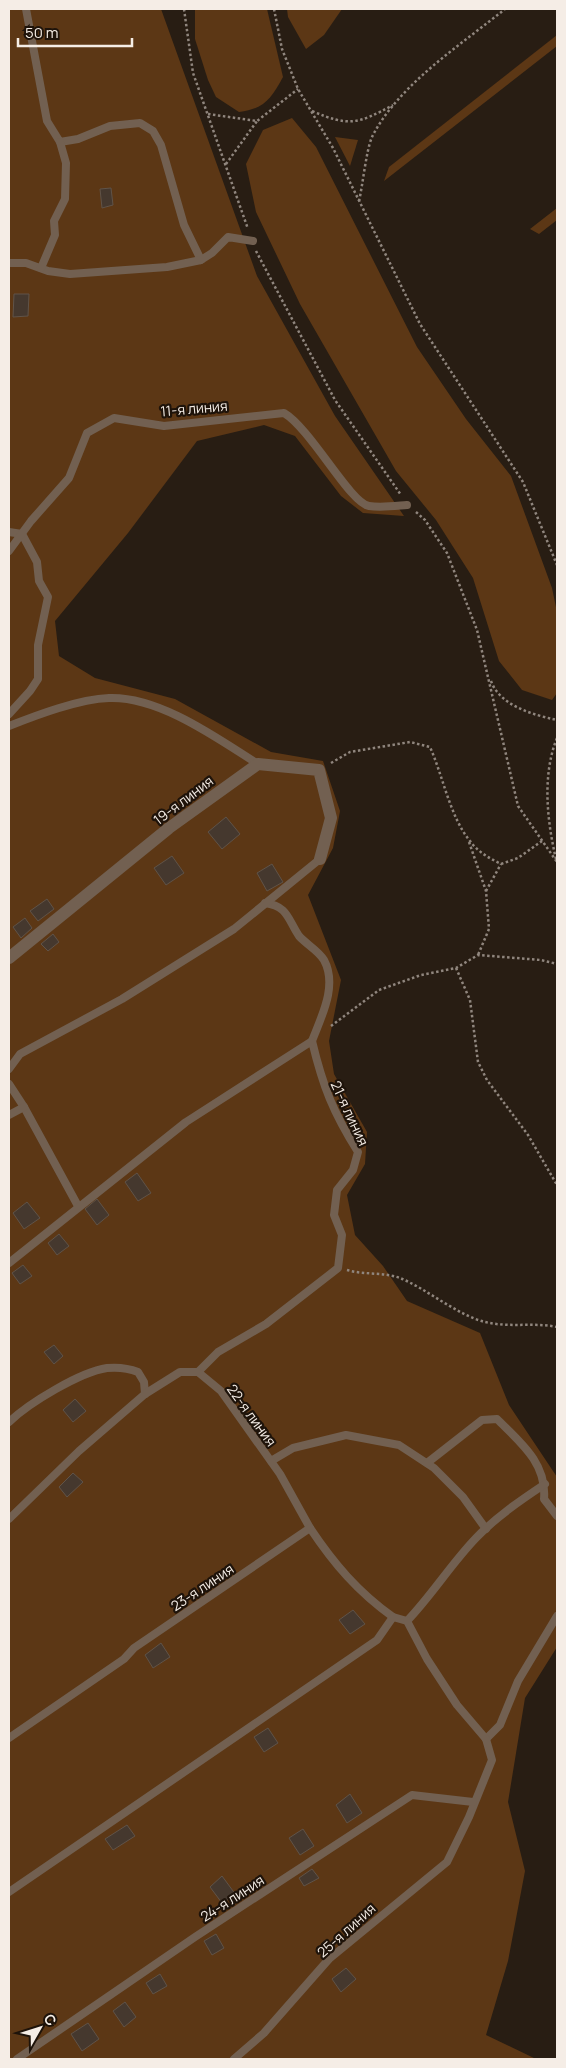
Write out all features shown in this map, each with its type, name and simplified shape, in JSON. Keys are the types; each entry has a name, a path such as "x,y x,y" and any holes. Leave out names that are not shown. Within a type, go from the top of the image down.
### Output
{"street":[{"path":"258,764 319,770 331,818 320,859"},
{"name":"19-я линия","path":"9,958 169,828 258,764"}],"lane":[{"path":"26,9 47,122 60,142 66,163 65,199 54,221 55,235 41,268"},
{"path":"60,142 78,139 110,126 140,123 153,131 161,145 184,225 201,260"},
{"path":"9,263 26,263 70,274 167,267 201,260 212,253 228,237 253,241"},
{"name":"11-я линия","path":"9,552 69,478 87,433 114,418 164,426 284,414 293,419 315,442 354,496 368,506 408,506"},
{"path":"9,532 22,534 37,562 39,581 48,597 38,645 38,679 9,714"},
{"path":"9,726 43,713 108,698 132,699 195,723 258,764"},
{"path":"9,1069 20,1054 122,999 234,929 320,859"},
{"path":"9,1263 78,1206 186,1122 312,1041 327,1002 328,974 323,959 299,935 288,916 277,905 265,903"},
{"name":"21-я линия","path":"312,1041 322,1084 337,1118 358,1152 353,1170 337,1190 334,1215 342,1235 338,1268"},
{"path":"9,1084 24,1107 78,1206"},
{"path":"9,1115 24,1107"},
{"path":"9,1519 79,1451 145,1394 180,1372 198,1372 218,1352 266,1324 338,1268"},
{"path":"9,1422 56,1389 82,1376 107,1368 127,1368 138,1372 144,1382 145,1394"},
{"name":"22-я линия","path":"198,1372 221,1391 271,1461 310,1528"},
{"path":"427,1463 482,1420 497,1419 534,1457 545,1484 544,1499 557,1516"},
{"path":"271,1461 293,1448 346,1435 399,1445 427,1463 463,1497 486,1529"},
{"path":"407,1621 425,1602 476,1538 508,1510 545,1484"},
{"path":"310,1528 341,1570 367,1598 393,1617 407,1621 427,1659 457,1705 486,1739 492,1760 473,1802"},
{"name":"23-я линия","path":"9,1738 124,1659 134,1648 310,1528"},
{"path":"486,1739 500,1725 518,1681 557,1616"},
{"path":"9,1892 377,1640 393,1617"},
{"name":"24-я линия","path":"17,2059 195,1937 412,1795 473,1802"},
{"name":"25-я линия","path":"234,2059 264,2033 330,1959 446,1862 469,1817 473,1802"}],"path":[{"path":"184,9 193,73 258,257 335,400 408,506 425,520 447,553 477,630 518,806 557,861"},
{"path":"274,9 282,49 298,88 333,148 420,324 523,482 557,565"},
{"path":"359,202 372,138 394,104 420,78 505,9"},
{"path":"225,165 256,121 298,88"},
{"path":"311,111 337,122 361,121 394,104"},
{"path":"208,114 256,121"},
{"path":"487,670 493,687 507,700 530,714 557,720"},
{"path":"557,738 547,775 551,840 557,861"},
{"path":"319,770 350,752 410,742 430,748 456,816 468,840 486,891 489,929 478,955"},
{"path":"468,840 482,854 501,864"},
{"path":"486,891 501,864 518,858 542,841"},
{"path":"312,1041 379,990 421,975 456,968 478,955 541,960 557,964"},
{"path":"456,968 470,1000 478,1062 487,1080 528,1135 557,1185"},
{"path":"338,1268 362,1274 399,1278 483,1322 509,1326 541,1323 557,1326"}],"shaded area":[{"path":"9,9 161,9 257,276 335,416 404,516 363,513 341,496 295,436 264,425 197,441 128,533 55,621 59,656 95,678 175,699 271,752 323,761 340,811 333,848 308,895 341,980 329,1041 334,1074 367,1132 365,1164 347,1195 355,1235 383,1266 407,1301 480,1333 509,1405 557,1477 557,1647 525,1698 508,1802 525,1871 508,1961 486,2035 536,2059 9,2059"},
{"path":"195,9 267,9 283,77 266,102 248,111 239,112 216,97 208,80 195,39"},
{"path":"287,9 342,9 324,35 306,49 288,17"},
{"path":"557,35 557,46 384,181 389,167"},
{"path":"292,118 316,147 417,347 466,419 511,476 552,588 557,612 557,693 552,700 522,690 499,661 473,578 436,520 396,471 300,304 256,212 246,164 263,130"},
{"path":"335,137 358,140 350,166"},
{"path":"557,208 557,220 539,234 530,229"}],"building":[{"path":"111,188 113,205 102,208 100,189"},
{"path":"14,294 29,294 28,316 13,317"},
{"path":"226,817 240,834 222,849 208,832"},
{"path":"172,856 184,873 166,885 154,868"},
{"path":"272,864 283,882 267,891 257,873"},
{"path":"47,899 54,909 38,921 30,911"},
{"path":"25,918 32,928 21,938 13,927"},
{"path":"53,934 59,942 48,951 41,944"},
{"path":"137,1173 151,1193 138,1201 125,1182"},
{"path":"97,1199 109,1215 97,1225 85,1209"},
{"path":"27,1202 40,1218 24,1229 13,1213"},
{"path":"59,1234 69,1246 57,1255 48,1243"},
{"path":"23,1265 32,1276 20,1284 12,1273"},
{"path":"54,1345 63,1356 54,1364 44,1352"},
{"path":"75,1399 86,1411 73,1422 63,1410"},
{"path":"73,1473 83,1482 67,1497 59,1487"},
{"path":"353,1610 365,1624 350,1634 339,1620"},
{"path":"161,1643 170,1657 153,1668 145,1655"},
{"path":"268,1728 278,1743 264,1752 254,1737"},
{"path":"350,1794 362,1813 347,1823 336,1805"},
{"path":"127,1825 135,1836 113,1850 105,1839"},
{"path":"303,1829 314,1846 300,1855 289,1838"},
{"path":"312,1869 319,1878 304,1886 299,1878"},
{"path":"222,1876 236,1895 222,1903 210,1887"},
{"path":"216,1934 224,1948 212,1955 204,1941"},
{"path":"346,1968 356,1979 341,1992 332,1979"},
{"path":"160,1974 167,1986 153,1994 146,1983"},
{"path":"125,2002 136,2017 124,2027 113,2011"},
{"path":"88,2023 99,2039 82,2051 71,2034"}]}
